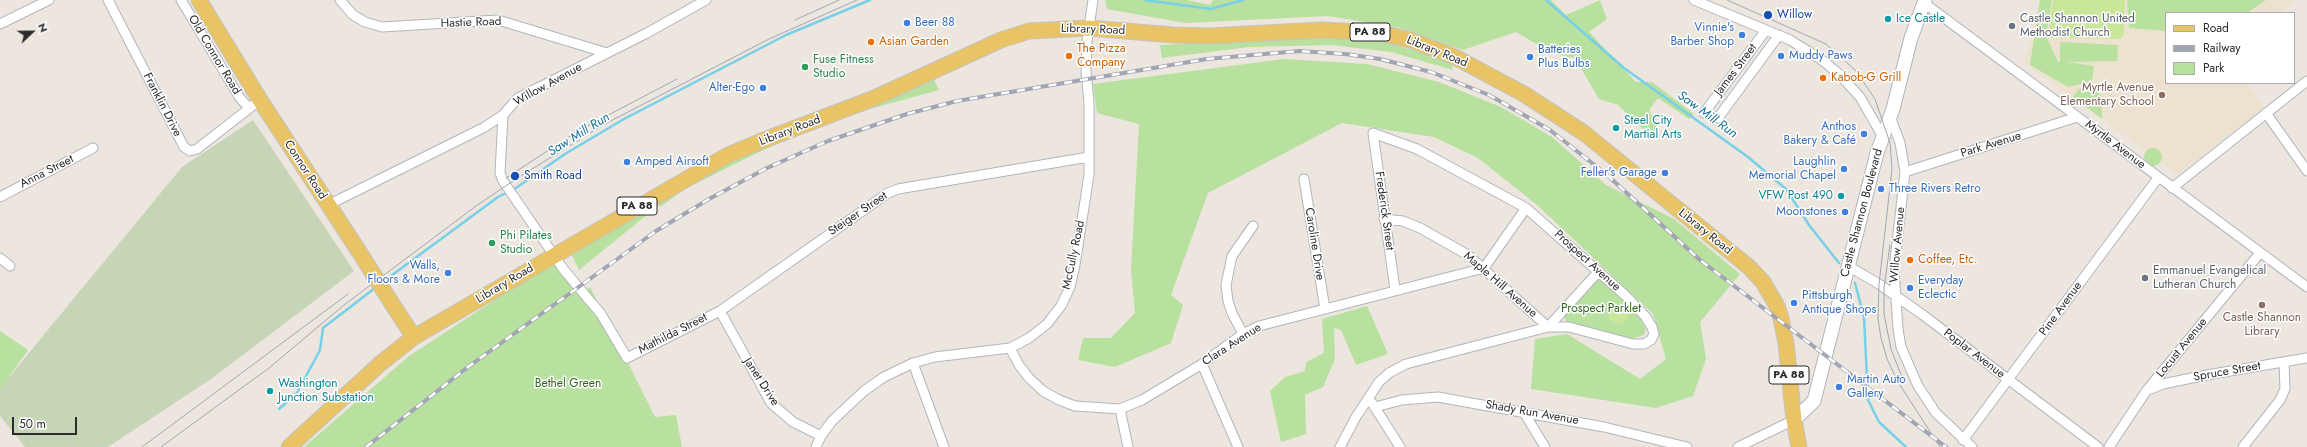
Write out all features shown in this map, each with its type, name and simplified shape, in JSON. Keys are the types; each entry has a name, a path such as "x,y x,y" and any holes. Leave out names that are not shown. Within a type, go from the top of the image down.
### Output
{"main road":[{"name":"Connor Road","path":"199,0 255,104 328,204 414,337"},
{"name":"Library Road","path":"289,447 381,363 414,337 728,155 872,99 1001,40 1029,31 1089,28 1173,35 1209,36 1322,30 1382,34 1410,40 1453,56 1524,94 1584,133 1749,268 1763,282 1777,306 1781,318 1786,343 1794,420 1799,447"}],"street":[{"path":"0,24 49,0"},
{"name":"Franklin Drive","path":"108,0 184,147 190,151 197,150 255,104"},
{"name":"Old Connor Road","path":"181,0 240,98 255,104"},
{"name":"Hastie Road","path":"340,0 353,15 365,22 382,27 498,20 607,53"},
{"name":"Willow Avenue","path":"328,204 483,128 502,115 518,98 689,11 706,0"},
{"path":"1694,0 1779,35 1806,49 1839,74 1866,106 1883,137"},
{"name":"Castle Shannon Boulevard","path":"1794,420 1814,401 1848,266 1883,137 1911,38 1924,1"},
{"name":"Myrtle Avenue","path":"1924,1 2158,178 2260,253 2306,284"},
{"name":"McCully Road","path":"816,447 821,436 832,421 864,391 884,377 913,363 948,354 1010,348 1029,338 1047,324 1061,306 1070,287 1089,175 1089,103 1086,71 1089,28 1093,2"},
{"name":"James Street","path":"1766,30 1704,113 1718,118 1779,35"},
{"path":"2172,188 2307,82"},
{"path":"2266,113 2307,171"},
{"path":"502,115 500,173 511,193 555,255"},
{"name":"Willow Avenue","path":"1890,116 1900,143 1905,172 1894,269 1894,295 1898,329 1908,365 1918,386 1936,413 1972,447"},
{"name":"Park Avenue","path":"1905,172 2077,117"},
{"name":"Prospect Avenue","path":"1340,447 1379,382 1389,373 1406,364 1548,328 1569,327 1633,344 1644,344 1651,340 1654,334 1652,327 1645,316 1599,271 1526,208 1417,149 1373,133"},
{"name":"Frederick Street","path":"1373,133 1395,290"},
{"name":"Anna Street","path":"0,197 93,148"},
{"name":"Steiger Street","path":"720,311 888,193 898,189 1089,157"},
{"name":"Pine Avenue","path":"1963,440 2158,178"},
{"name":"Caroline Drive","path":"1304,179 1324,309"},
{"path":"1484,268 1526,208"},
{"name":"Maple Hill Avenue","path":"1384,219 1403,221 1420,228 1468,255 1548,328"},
{"path":"1243,334 1232,313 1228,301 1226,285 1232,256 1253,226"},
{"name":"Locust Avenue","path":"2109,447 2147,390 2260,253"},
{"name":"Mathilda Street","path":"555,255 564,270 601,314 627,358 720,311"},
{"path":"0,258 10,266"},
{"name":"Poplar Avenue","path":"1848,266 1894,295 2098,447"},
{"name":"Clara Avenue","path":"1010,348 1019,365 1029,378 1043,391 1059,400 1075,406 1120,409 1142,400 1202,364 1243,334 1270,321 1324,309 1484,268"},
{"path":"1548,328 1599,271"},
{"name":"Janet Drive","path":"720,311 771,403 793,422 821,436"},
{"name":"Spruce Street","path":"2147,390 2201,376 2307,358"},
{"path":"913,363 944,447"},
{"path":"2243,447 2280,400 2284,390 2284,363"},
{"path":"1202,364 1238,447"},
{"path":"1369,397 1400,447"},
{"name":"Shady Run Avenue","path":"1375,407 1402,400 1438,397 1523,411 1604,427 1687,447"},
{"path":"1120,409 1128,447"},
{"path":"1523,411 1545,447"},
{"path":"1738,447 1794,420"}],"shaded area":[{"name":"Myrtle Avenue Elementary School","path":"2040,0 2295,0 2280,12 2165,12 2165,84 2248,84 2265,108 2178,174 2024,63"}],"green space":[{"path":"1105,0 1187,0 1210,5 1213,0 1551,0 1566,15 1600,0 1607,19 1589,32 1636,82 1652,82 1694,114 1689,119 1658,98 1649,110 1657,125 1654,132 1645,131 1618,105 1599,99 1575,58 1554,54 1516,32 1463,50 1397,27 1328,16 1185,23 1107,9"},
{"path":"2040,0 2052,0 2046,36 2058,62 2060,62 2060,42 2118,45 2117,61 2066,62 2094,66 2092,81 2068,87 2030,65"},
{"path":"2053,0 2125,0 2124,35 2120,39 2048,38"},
{"path":"2127,0 2266,0 2248,12 2165,12 2165,31 2129,28"},
{"path":"1311,37 1377,39 1451,62 1453,70 1391,52 1332,45 1249,47 1162,58 1160,45"},
{"path":"1284,59 1367,64 1439,82 1501,107 1552,137 1606,185 1674,219 1740,274 1700,322 1706,359 1693,396 1656,408 1531,389 1535,339 1567,334 1640,379 1666,359 1653,314 1537,205 1478,158 1434,137 1342,123 1208,193 1171,295 1183,305 1171,343 1115,367 1078,360 1083,338 1111,338 1135,313 1131,270 1139,124 1097,113 1093,84"},
{"path":"933,78 939,90 866,110 812,129 757,153 685,189 660,207 659,205 579,270 572,255 667,195 754,150"},
{"path":"2091,88 2101,95 2102,119 2073,97 2079,89"},
{"path":"253,120 354,271 211,379 108,447 25,447 0,416 0,388 182,167"},
{"path":"2153,148 2159,151 2162,157 2159,163 2153,166 2147,163 2144,157 2147,151"},
{"name":"Bethel Green","path":"553,262 579,296 590,287 655,417 676,415 682,447 304,447 409,356"},
{"name":"Prospect Parklet","path":"1598,277 1631,307 1642,321 1646,329 1644,335 1631,339 1567,324 1564,316"},
{"path":"1617,305 1628,314 1628,318 1622,324 1618,325 1608,317"},
{"path":"1367,306 1388,354 1356,365 1341,330 1334,328 1335,359 1323,387 1305,395 1306,434 1281,442 1270,391 1285,377 1305,371 1306,362 1324,353 1322,319"},
{"path":"0,331 28,350 0,389"}],"waterway":[{"name":"Saw Mill Run","path":"513,190 565,154 624,119 786,35 870,0"},
{"name":"Saw Mill Run","path":"1145,0 1211,9 1243,0"},
{"name":"Saw Mill Run","path":"1546,0 1624,68 1748,157 1786,189 1809,225 1839,263"},
{"name":"Saw Mill Run","path":"384,281 498,197 508,192"},
{"name":"Saw Mill Run","path":"1855,283 1864,317 1868,400 1879,422 1906,447"},
{"name":"Saw Mill Run","path":"279,409 297,393 320,350 323,328 375,288"}],"tram line":[{"path":"795,20 839,0"},
{"path":"161,447 269,368 344,305 476,206 516,179 603,125 769,39 857,0"},
{"path":"1727,0 1826,44 1856,71 1875,99 1890,143 1892,169 1879,284 1878,319 1881,338 1887,359 1898,382 1940,447"},
{"path":"506,178 578,131 677,79"},
{"path":"1890,245 1884,288 1884,314 1891,349 1903,380"},
{"path":"142,447 348,294"}],"railway":[{"path":"366,447 468,367 656,231 709,199 767,168 828,141 907,114 957,101 1207,59 1299,51 1345,54 1380,59 1431,72 1489,95 1550,130 1606,174 1700,260 1946,447"}],"place":[{"name":"Willow","path":"1768,15"},
{"name":"Ice Castle","path":"1888,19"},
{"name":"Beer 88","path":"907,23"},
{"name":"Castle Shannon United Methodist Church","path":"2012,26"},
{"name":"Vinnie's Barber Shop","path":"1742,35"},
{"name":"Asian Garden","path":"871,42"},
{"name":"The Pizza Company","path":"1069,56"},
{"name":"Muddy Paws","path":"1781,56"},
{"name":"Batteries Plus Bulbs","path":"1530,57"},
{"name":"Fuse Fitness Studio","path":"805,67"},
{"name":"Kabob-G Grill","path":"1823,78"},
{"name":"Alter-Ego","path":"763,88"},
{"name":"Myrtle Avenue Elementary School","path":"2162,95"},
{"name":"Steel City Martial Arts","path":"1616,128"},
{"name":"Anthos Bakery & Café","path":"1864,134"},
{"name":"Amped Airsoft","path":"627,162"},
{"name":"Laughlin Memorial Chapel","path":"1844,169"},
{"name":"Feller's Garage","path":"1665,173"},
{"name":"Smith Road","path":"515,176"},
{"name":"Three Rivers Retro","path":"1881,189"},
{"name":"VFW Post 490","path":"1841,196"},
{"name":"Moonstones","path":"1845,212"},
{"name":"Phi Pilates Studio","path":"492,243"},
{"name":"Coffee, Etc.","path":"1910,260"},
{"name":"Walls, Floors & More","path":"448,273"},
{"name":"Emmanuel Evangelical Lutheran Church","path":"2145,278"},
{"name":"Everyday Eclectic","path":"1910,288"},
{"name":"Pittsburgh Antique Shops","path":"1794,303"},
{"name":"Castle Shannon Library","path":"2262,305"},
{"name":"Martin Auto Gallery","path":"1839,387"},
{"name":"Washington Junction Substation","path":"270,391"}]}
